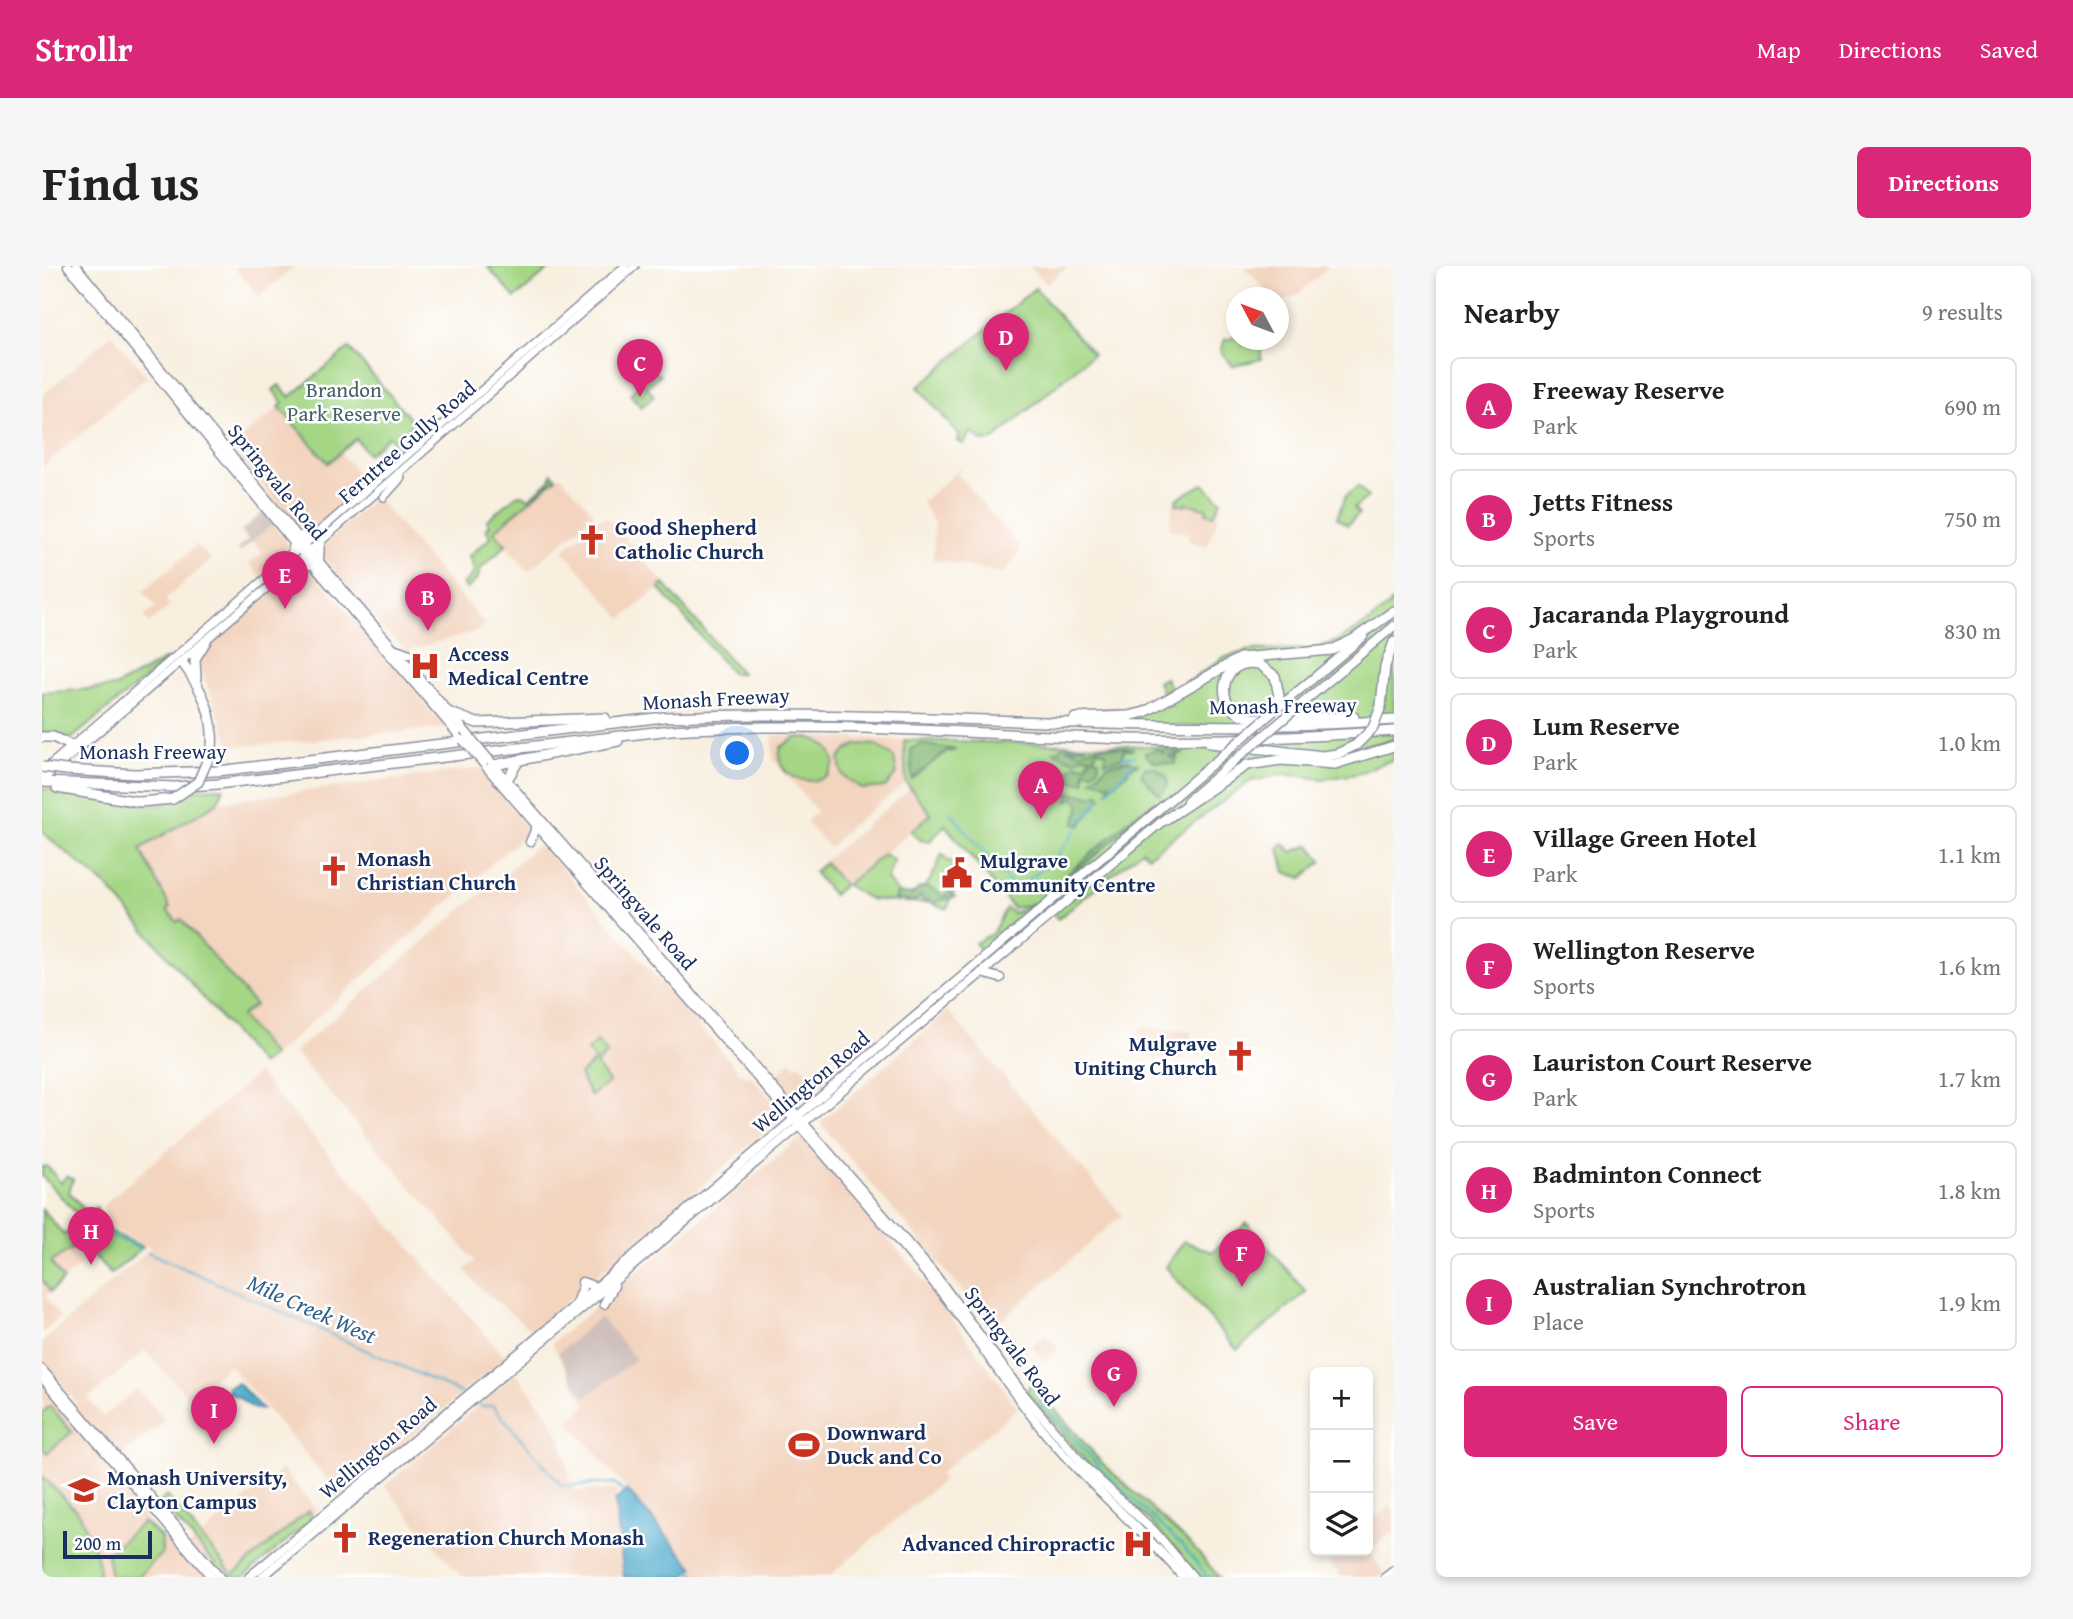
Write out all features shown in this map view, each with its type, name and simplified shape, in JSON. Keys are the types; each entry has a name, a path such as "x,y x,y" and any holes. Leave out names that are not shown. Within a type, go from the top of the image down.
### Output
{"highway":[{"name":"Springvale Road","path":"68,266 394,659 462,732 537,825 592,880"},
{"name":"Springvale Road","path":"76,266 302,547"},
{"path":"318,539 316,563 293,561 302,547 318,539"},
{"path":"1024,720 1129,716 1145,712 1240,657 1332,650 1354,639 1394,611"},
{"name":"Wellington Road","path":"249,1577 323,1521 589,1304 803,1125 981,974 1051,908 1271,713 1394,611"},
{"name":"Springvale Road","path":"361,616 391,646 462,732"},
{"name":"Wellington Road","path":"395,1461 799,1114 1051,908 1163,821 1394,626"},
{"path":"196,681 194,664 206,641"},
{"path":"1129,739 1337,754 1356,745 1373,728 1381,706 1385,666 1394,642"},
{"path":"391,646 410,654"},
{"path":"392,669 394,659"},
{"path":"47,783 140,802 173,799 198,782 212,750 209,710 196,681 182,662"},
{"path":"1271,713 1279,691 1273,673 1256,663 1244,664 1234,669 1226,679 1225,695 1230,706 1244,716 1394,719"},
{"path":"448,712 468,722 491,723 664,717"},
{"name":"Monash Freeway","path":"42,770 135,774 218,771 664,717 812,713 1148,726 1280,726 1394,719"},
{"path":"462,732 491,723"},
{"name":"Monash Freeway","path":"47,783 175,787 671,730 838,726 1129,739 1295,737 1394,731"},
{"path":"488,764 671,730"},
{"path":"42,737 52,737 72,746"},
{"path":"1163,821 1247,765 1280,760 1335,764 1394,746"},
{"path":"507,780 519,760"},
{"name":"Springvale Road","path":"488,764 507,780 592,880 639,942 787,1107 799,1114 811,1141 972,1330 1016,1399 1081,1475 1141,1530 1183,1577"},
{"path":"530,842 537,825"},
{"path":"981,974 1000,978"},
{"path":"812,1130 825,1106"},
{"path":"777,1133 787,1107 799,1114"},
{"name":"Springvale Road","path":"803,1125 812,1130 1089,1472 1155,1532 1193,1577"},
{"path":"792,1134 811,1141"},
{"path":"589,1304 603,1306 613,1283"},
{"path":"575,1305 582,1285 596,1287"},
{"path":"502,1367 505,1352 516,1355"},
{"name":"Wellington Road","path":"264,1577 323,1521"}],"main road":[{"name":"Ferntree Gully Road","path":"42,770 293,561 302,547 318,539 372,497 596,296 625,266"},
{"name":"Ferntree Gully Road","path":"318,539 596,296 635,266"},
{"path":"372,497 385,498 401,478 399,473"},
{"name":"Ferntree Gully Road","path":"47,783 273,578"},
{"path":"42,1368 211,1577"},
{"path":"42,1378 152,1505 220,1577"},
{"path":"1385,1577 1394,1570"}],"shaded area":[{"path":"233,266 295,266 259,297"},
{"path":"1029,266 1068,266 1047,284"},
{"path":"1244,266 1329,266 1296,296 1289,299 1289,287 1262,287"},
{"path":"112,334 147,377 42,468 42,396"},
{"path":"279,407 326,462 341,454 368,485 317,528 295,525 243,462 234,445"},
{"path":"971,459 957,474 1021,548 1004,574 933,559 934,524 922,502"},
{"path":"560,475 593,512 593,516 528,571 494,531"},
{"path":"378,500 485,625 480,630 406,651 388,632 385,634 324,558 324,546 369,503"},
{"path":"1186,503 1219,516 1207,546 1187,540 1189,534 1169,529 1173,504 1184,506"},
{"path":"264,511 273,524 240,552 237,549 248,540 241,531"},
{"path":"601,518 609,519 664,583 622,619 563,550"},
{"path":"273,524 288,544 289,552 259,576 249,564 263,552 253,541"},
{"path":"197,545 211,560 165,599 170,606 149,623 144,617 156,606 143,591"},
{"path":"303,568 311,571 357,621 446,728 231,747 197,660 202,650 295,570"},
{"path":"772,735 904,740 906,783 848,828 829,848 806,822 817,811 773,759"},
{"path":"481,768 526,826 526,834 273,1056 241,1016 255,1005 181,920 177,923 166,909 170,906 139,849 217,803"},
{"path":"910,789 931,814 832,897 812,871"},
{"path":"538,845 544,848 741,1074 753,1078 780,1111 779,1120 532,1331 479,1287 465,1270 475,1261 294,1052"},
{"path":"948,1011 1122,1215 993,1327 820,1123"},
{"path":"1140,1026 1191,1032 1190,1041 1185,1041 1184,1061 1150,1057 1150,1054 1138,1052"},
{"path":"791,1061 796,1066 800,1064 809,1074 815,1069 825,1081 807,1096 788,1094 774,1077"},
{"path":"258,1073 505,1357 342,1496 229,1365 189,1398 145,1351 88,1399 103,1417 137,1389 165,1420 111,1465 145,1520 179,1554 282,1469 318,1510 237,1577 42,1577 42,1383 68,1412 77,1404 42,1362 42,1342 151,1248 109,1227 103,1205"},
{"path":"801,1137 926,1283 1018,1408 939,1474 943,1480 828,1577 684,1577 694,1568 568,1421 586,1405 552,1343"},
{"path":"42,1209 64,1234 83,1218 83,1241 71,1251 81,1264 45,1296 60,1318 42,1333"},
{"path":"600,1317 636,1359 586,1397 575,1384 558,1353"},
{"path":"1046,1334 1059,1349 1045,1362 1032,1346"},
{"path":"516,1373 551,1419 561,1439 573,1490 617,1490 615,1501 624,1577 461,1577 385,1486"},
{"path":"1390,1506 1394,1510 1394,1536 1391,1532 1373,1548 1373,1512 1377,1516"},
{"path":"1322,1556 1371,1556 1385,1573 1379,1577 1342,1577"}],"green space":[{"path":"487,266 553,266 515,298"},
{"path":"1035,288 1093,354 993,440 982,441 971,432 964,444 957,441 960,436 918,387"},
{"path":"1225,339 1226,350 1261,350 1261,359 1233,366 1221,352"},
{"name":"Brandon Park Reserve","path":"349,348 414,423 399,437 412,451 407,456 389,436 368,454 356,439 328,463 279,407 283,403 273,390 279,385 290,397"},
{"path":"654,371 660,375 647,387 654,396 641,407 630,394"},
{"path":"552,473 556,478 494,531 506,545 481,568 478,578 467,589 463,584 475,572 469,556 491,537 486,529 490,525 487,520 519,494 529,498 550,480"},
{"path":"1203,484 1221,501 1214,515 1206,513 1207,509 1186,503 1185,506 1176,504 1177,499"},
{"path":"1358,486 1368,497 1354,508 1359,514 1347,525 1337,518 1345,497"},
{"path":"664,584 741,673 732,673 659,588"},
{"path":"1394,601 1394,759 1356,774 1322,779 1285,774 1251,781 1148,856 1142,850 1058,919 1037,903 1013,908 945,825 929,842 920,840 911,831 931,814 906,783 904,740 1226,748 1244,727 1101,724 1101,709 1130,710 1165,698 1158,682 1165,678 1174,692 1223,658 1251,650 1315,649 1337,641 1369,622"},
{"path":"169,659 71,739 51,732 42,733 42,693 115,687"},
{"path":"797,737 816,740 830,751 834,763 827,776 818,780 800,780 781,765 781,747"},
{"path":"858,744 876,745 894,757 897,774 885,787 862,789 842,775 839,759 847,750"},
{"path":"922,744 956,750 946,752 912,779 911,749"},
{"path":"1063,745 1087,747 1066,748 1080,752 1101,746 1134,749 1124,750 1122,758 1105,762 1106,752 1097,750 1094,758 1099,760 1099,767 1093,772 1085,770 1084,782 1072,782 1069,769 1077,764 1085,766 1091,757 1083,756 1075,761 1053,751 1060,750"},
{"path":"1157,749 1163,751 1162,754 1166,749 1184,753 1169,756 1172,759 1178,756 1175,764 1158,762 1151,760 1145,753"},
{"path":"1128,760 1138,764 1127,769 1129,771 1108,790 1110,784 1092,780 1107,765"},
{"path":"1146,767 1156,768 1167,777 1168,785 1160,795 1141,775"},
{"path":"42,788 155,805 167,804 194,789 224,788 217,803 140,849 170,907 167,910 177,922 181,919 255,1005 241,1016 273,1056 261,1065 107,886 42,832"},
{"path":"1069,793 1095,796 1098,793 1102,797 1080,826 1074,824 1081,805 1074,798 1068,801"},
{"path":"1154,804 1040,903 1045,894 1136,814"},
{"path":"1283,843 1292,852 1310,845 1322,861 1302,878 1285,872 1279,848"},
{"path":"884,854 894,860 887,879 899,895 899,902 870,899 846,885"},
{"path":"942,854 948,861 956,862 947,879 950,881 947,888 955,889 947,909 931,903 904,902 904,897 920,890 930,881"},
{"path":"825,863 844,885 833,895 814,872"},
{"path":"928,887 944,896 949,892 955,897 938,901 936,905 929,900 924,902 921,896 914,902 895,900 897,893 913,895 919,888"},
{"path":"1031,905 1036,909 988,951 980,949 975,943 992,934 1006,908 1014,913"},
{"path":"598,1042 607,1054 596,1064 609,1082 591,1096 579,1075 595,1061 587,1051"},
{"path":"47,1166 61,1183 66,1176 73,1179 69,1192 88,1214 96,1207 107,1230 143,1247 111,1274 82,1242 51,1262 63,1280 50,1292 42,1280 42,1209 64,1235 75,1226 71,1221 78,1215 42,1176 42,1167"},
{"path":"1247,1223 1306,1292 1237,1350 1166,1267 1184,1241 1212,1252"},
{"path":"1035,1379 1047,1393 1044,1397 1100,1461 1193,1547 1219,1577 1200,1577 1150,1521 1093,1470 1026,1391"},
{"path":"50,1406 72,1432 47,1453 42,1447 42,1413"},
{"path":"42,1476 80,1514 98,1560 99,1577 42,1577"},
{"path":"167,1496 233,1575 308,1511 314,1518 243,1577 227,1577 160,1502"},
{"path":"143,1522 161,1537 162,1553 138,1577 111,1577 107,1554"}],"water":[{"path":"238,1383 262,1409 254,1409 228,1393 228,1387"},
{"path":"627,1490 694,1568 684,1577 624,1577 615,1501"}],"waterway":[{"path":"1123,757 1135,756"},
{"path":"1108,791 1133,762"},
{"path":"1079,824 1101,798"},
{"path":"950,812 1009,882 1018,887 1053,861 1076,830"},
{"name":"Mile Creek West","path":"86,1216 104,1233 141,1249"},
{"name":"Mile Creek West","path":"148,1252 463,1394"},
{"path":"1039,1400 1106,1474 1182,1545 1208,1577"},
{"name":"Mile Creek West","path":"478,1404 483,1407 492,1405 562,1486 614,1483 625,1494"},
{"name":"Mile Creek West","path":"691,1570 697,1577"}],"place":[{"name":"Lum Reserve","path":"1006,371"},
{"name":"Jacaranda Playground","path":"640,397"},
{"name":"Good Shepherd Catholic Church","path":"592,540"},
{"name":"Village Green Hotel","path":"285,609"},
{"name":"Jetts Fitness","path":"428,631"},
{"name":"Access Medical Centre","path":"425,666"},
{"name":"Freeway Reserve","path":"1041,819"},
{"name":"Monash Christian Church","path":"334,871"},
{"name":"Mulgrave Community Centre","path":"957,873"},
{"name":"Mulgrave Uniting Church","path":"1240,1056"},
{"name":"Badminton Connect","path":"91,1265"},
{"name":"Wellington Reserve","path":"1242,1287"},
{"name":"Lauriston Court Reserve","path":"1114,1407"},
{"name":"Australian Synchrotron","path":"214,1444"},
{"name":"Downward Duck and Co","path":"804,1445"},
{"name":"Monash University, Clayton Campus","path":"84,1490"},
{"name":"Regeneration Church Monash","path":"345,1538"},
{"name":"Advanced Chiropractic","path":"1138,1544"}]}
